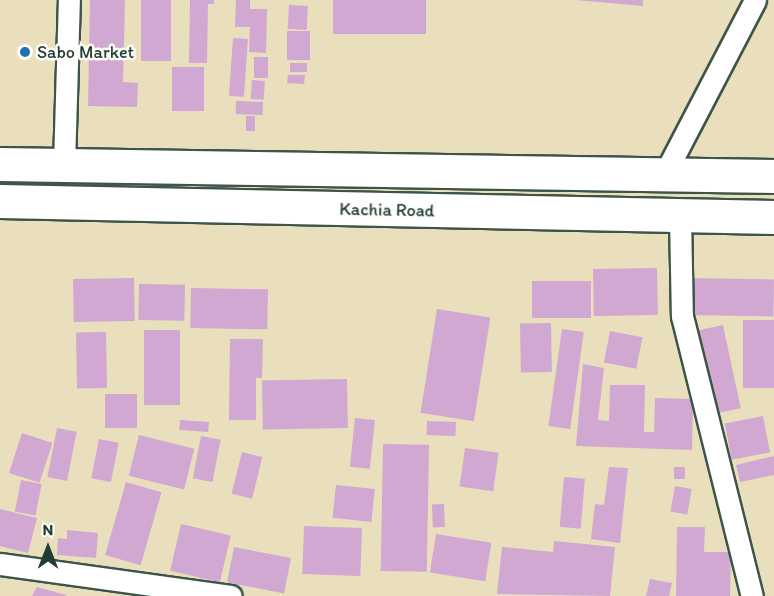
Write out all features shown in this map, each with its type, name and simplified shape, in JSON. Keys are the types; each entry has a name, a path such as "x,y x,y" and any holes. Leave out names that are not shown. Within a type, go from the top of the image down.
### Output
{"highway":[{"path":"0,164 772,176 772,217"},
{"name":"Kachia Road","path":"0,201 772,217"}],"street":[{"path":"64,165 69,0"},
{"path":"664,175 755,0"},
{"path":"680,216 682,316 752,596"},
{"path":"0,564 231,596"}],"building":[{"path":"90,0 125,0 123,82 138,83 137,107 88,106"},
{"path":"141,0 171,0 171,61 141,61"},
{"path":"190,0 214,0 214,4 208,4 207,63 189,63"},
{"path":"236,0 250,0 250,9 267,9 266,53 249,52 250,27 235,27"},
{"path":"333,0 426,0 426,34 333,34"},
{"path":"576,0 643,0 643,6"},
{"path":"289,5 308,6 307,30 288,29"},
{"path":"287,31 310,31 310,60 287,60"},
{"path":"233,38 248,39 244,97 229,96"},
{"path":"254,57 268,57 268,78 254,78"},
{"path":"290,63 307,63 307,72 290,72"},
{"path":"172,67 204,67 204,111 172,111"},
{"path":"288,75 305,75 304,84 287,83"},
{"path":"252,80 265,81 264,100 251,99"},
{"path":"236,101 263,102 263,115 236,114"},
{"path":"246,116 255,116 255,131 246,131"},
{"path":"657,268 658,315 594,316 593,269"},
{"path":"134,278 135,321 74,322 73,279"},
{"path":"686,278 774,280 773,317 685,315"},
{"path":"532,281 591,281 591,318 532,318"},
{"path":"139,284 185,285 184,321 138,320"},
{"path":"191,288 268,289 267,329 190,328"},
{"path":"437,309 490,317 474,421 421,413"},
{"path":"743,320 774,320 774,388 743,388"},
{"path":"551,323 552,372 521,373 520,324"},
{"path":"723,325 741,408 710,415 693,331"},
{"path":"562,329 584,332 570,429 548,426"},
{"path":"144,330 180,330 180,405 144,405"},
{"path":"610,331 642,337 636,369 604,362"},
{"path":"106,332 107,388 77,389 76,333"},
{"path":"230,339 263,339 262,378 256,378 256,420 229,420"},
{"path":"583,364 604,368 598,420 609,421 610,385 645,385 644,432 654,432 655,398 693,399 692,450 576,446"},
{"path":"347,379 348,428 263,429 262,380"},
{"path":"105,394 137,394 137,428 105,428"},
{"path":"763,416 770,452 732,460 725,423"},
{"path":"355,418 375,420 370,469 350,467"},
{"path":"180,420 209,422 208,432 179,430"},
{"path":"427,421 456,422 455,436 427,435"},
{"path":"57,428 77,432 67,481 47,477"},
{"path":"22,433 52,443 39,483 9,473"},
{"path":"139,435 194,449 184,490 129,476"},
{"path":"201,436 221,440 212,482 193,478"},
{"path":"99,439 119,443 111,482 91,478"},
{"path":"383,444 429,445 427,572 381,571"},
{"path":"465,448 499,453 493,491 460,487"},
{"path":"242,452 262,457 252,499 232,494"},
{"path":"774,456 774,475 740,482 736,465"},
{"path":"609,467 628,468 620,543 591,539 595,504 604,505"},
{"path":"674,467 685,467 685,479 674,479"},
{"path":"564,477 585,479 581,529 560,527"},
{"path":"21,480 42,484 36,515 15,511"},
{"path":"126,482 162,492 141,565 105,555"},
{"path":"336,485 375,489 371,522 333,518"},
{"path":"675,486 692,489 687,515 670,512"},
{"path":"432,504 444,504 445,527 433,527"},
{"path":"0,509 37,518 28,553 0,546"},
{"path":"181,524 231,535 220,582 170,571"},
{"path":"304,526 362,528 360,576 302,574"},
{"path":"677,527 705,527 704,552 731,552 730,596 676,596"},
{"path":"67,530 98,533 96,558 57,555 58,538 67,539"},
{"path":"436,534 491,543 485,581 430,573"},
{"path":"554,541 615,547 610,596 497,594 502,547 553,552"},
{"path":"234,547 291,558 284,593 227,582"},
{"path":"650,579 672,583 669,596 646,596"},
{"path":"37,587 66,595 66,596 32,596"}],"place":[{"name":"Sabo Market","path":"25,52"}]}
